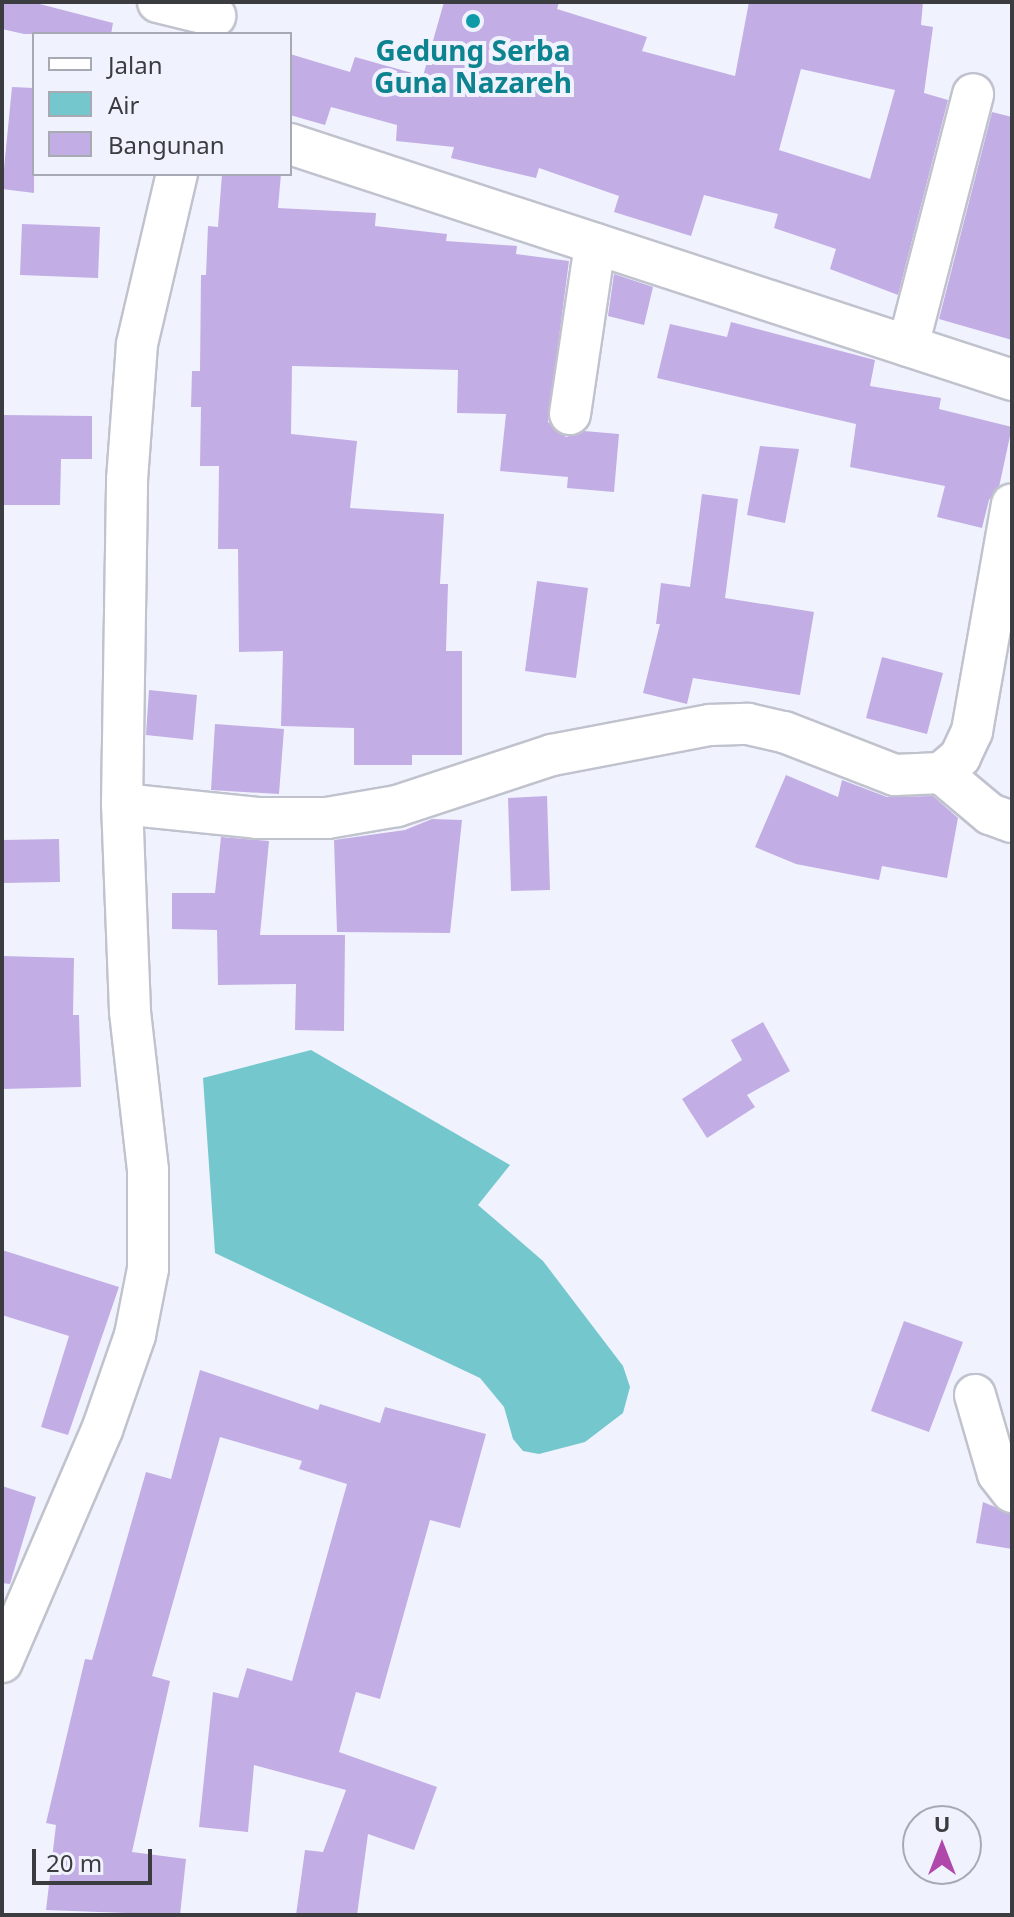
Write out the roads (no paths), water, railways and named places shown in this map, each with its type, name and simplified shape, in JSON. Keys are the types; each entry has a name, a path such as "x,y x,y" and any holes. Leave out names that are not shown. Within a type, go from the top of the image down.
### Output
{"street":[{"path":"158,2 215,17"},
{"path":"908,346 973,94"},
{"path":"292,145 1012,380"},
{"path":"2,1662 102,1430 135,1335 148,1269 148,1170 130,1011 122,804 127,480 137,344 177,176"},
{"path":"570,414 595,244"},
{"path":"122,804 257,818 327,818 397,806 552,755 710,725 748,724 784,732 895,775 941,773 960,757 972,731 1012,505"},
{"path":"941,773 990,814 1012,822"},
{"path":"975,1395 998,1474 1012,1492"}],"water":[{"path":"311,1050 510,1165 478,1205 543,1261 623,1366 630,1387 623,1413 585,1442 539,1454 523,1451 513,1439 504,1407 480,1378 215,1253 203,1078"}],"place":[{"name":"Gedung Serba Guna Nazareh","path":"473,21"}]}
